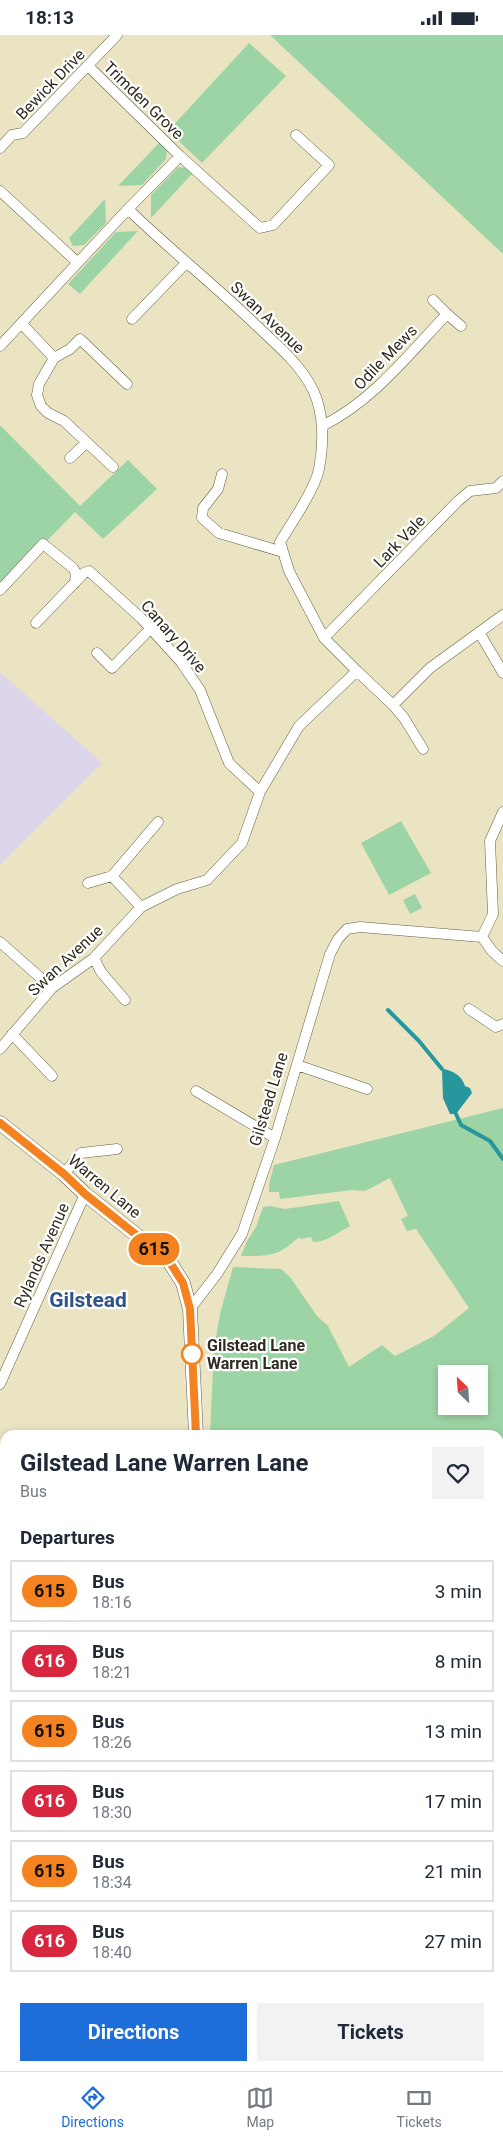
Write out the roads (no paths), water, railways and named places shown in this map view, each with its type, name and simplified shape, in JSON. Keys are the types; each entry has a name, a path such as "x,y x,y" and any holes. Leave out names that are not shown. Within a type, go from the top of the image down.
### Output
{"street":[{"name":"Bewick Drive","path":"0,148 12,135 23,133 118,35"},
{"name":"Trimden Grove","path":"88,67 260,228 273,225 329,165 296,135"},
{"path":"0,347 77,262 180,155"},
{"path":"0,191 77,262"},
{"name":"Swan Avenue","path":"128,209 186,263 232,302 294,361 313,390 322,426 319,470 300,511 280,542 283,552"},
{"path":"132,319 186,263"},
{"path":"433,300 461,326"},
{"name":"Odile Mews","path":"322,426 344,415 364,400 448,314"},
{"path":"22,324 54,358"},
{"path":"113,467 64,421 48,413 40,406 37,395 38,384 54,358 70,349 80,339 127,384"},
{"path":"70,458 86,443"},
{"path":"222,474 218,489 203,508 202,518 219,533 283,552 289,571 324,638 393,705 423,749"},
{"name":"Lark Vale","path":"324,638 458,501 470,491 496,488 503,481"},
{"path":"0,590 43,544 73,568 76,573 75,583"},
{"name":"Canary Drive","path":"36,623 89,571 150,628 181,662 200,690 229,763 260,792"},
{"path":"393,705 430,668 503,615"},
{"path":"97,653 112,668 150,628"},
{"path":"479,632 503,673"},
{"name":"Swan Avenue","path":"0,1049 52,988 94,957 141,907 177,889 207,880 242,843 260,792 299,726 357,671"},
{"path":"503,812 490,841 493,914 482,937 492,951 503,961"},
{"path":"88,883 112,876 158,823"},
{"path":"112,876 141,907"},
{"name":"Gilstead Lane","path":"190,1309 217,1273 242,1234 275,1138 330,954 338,939 347,929 373,927 482,937"},
{"path":"0,942 52,988"},
{"path":"94,957 101,972 125,1000"},
{"path":"469,1009 496,1027 503,1025"},
{"path":"12,1034 52,1076"},
{"path":"297,1065 367,1089"},
{"path":"196,1091 275,1138"},
{"name":"Warren Lane","path":"0,1123 169,1261 183,1283 190,1309"},
{"path":"64,1174 80,1153 117,1149"},
{"name":"Rylands Avenue","path":"0,1383 85,1194"},
{"path":"190,1309 196,1430"}],"water":[{"path":"442,1069 456,1074 462,1079 465,1086 470,1088 472,1093 456,1114 450,1114 443,1098"}],"waterway":[{"path":"388,1010 419,1041 442,1069"},
{"path":"456,1114 461,1125 490,1141 503,1159"}],"place":[{"name":"Gilstead Lane Warren Lane","path":"192,1354"}],"district":[{"name":"Gilstead","path":"88,1300"}]}
